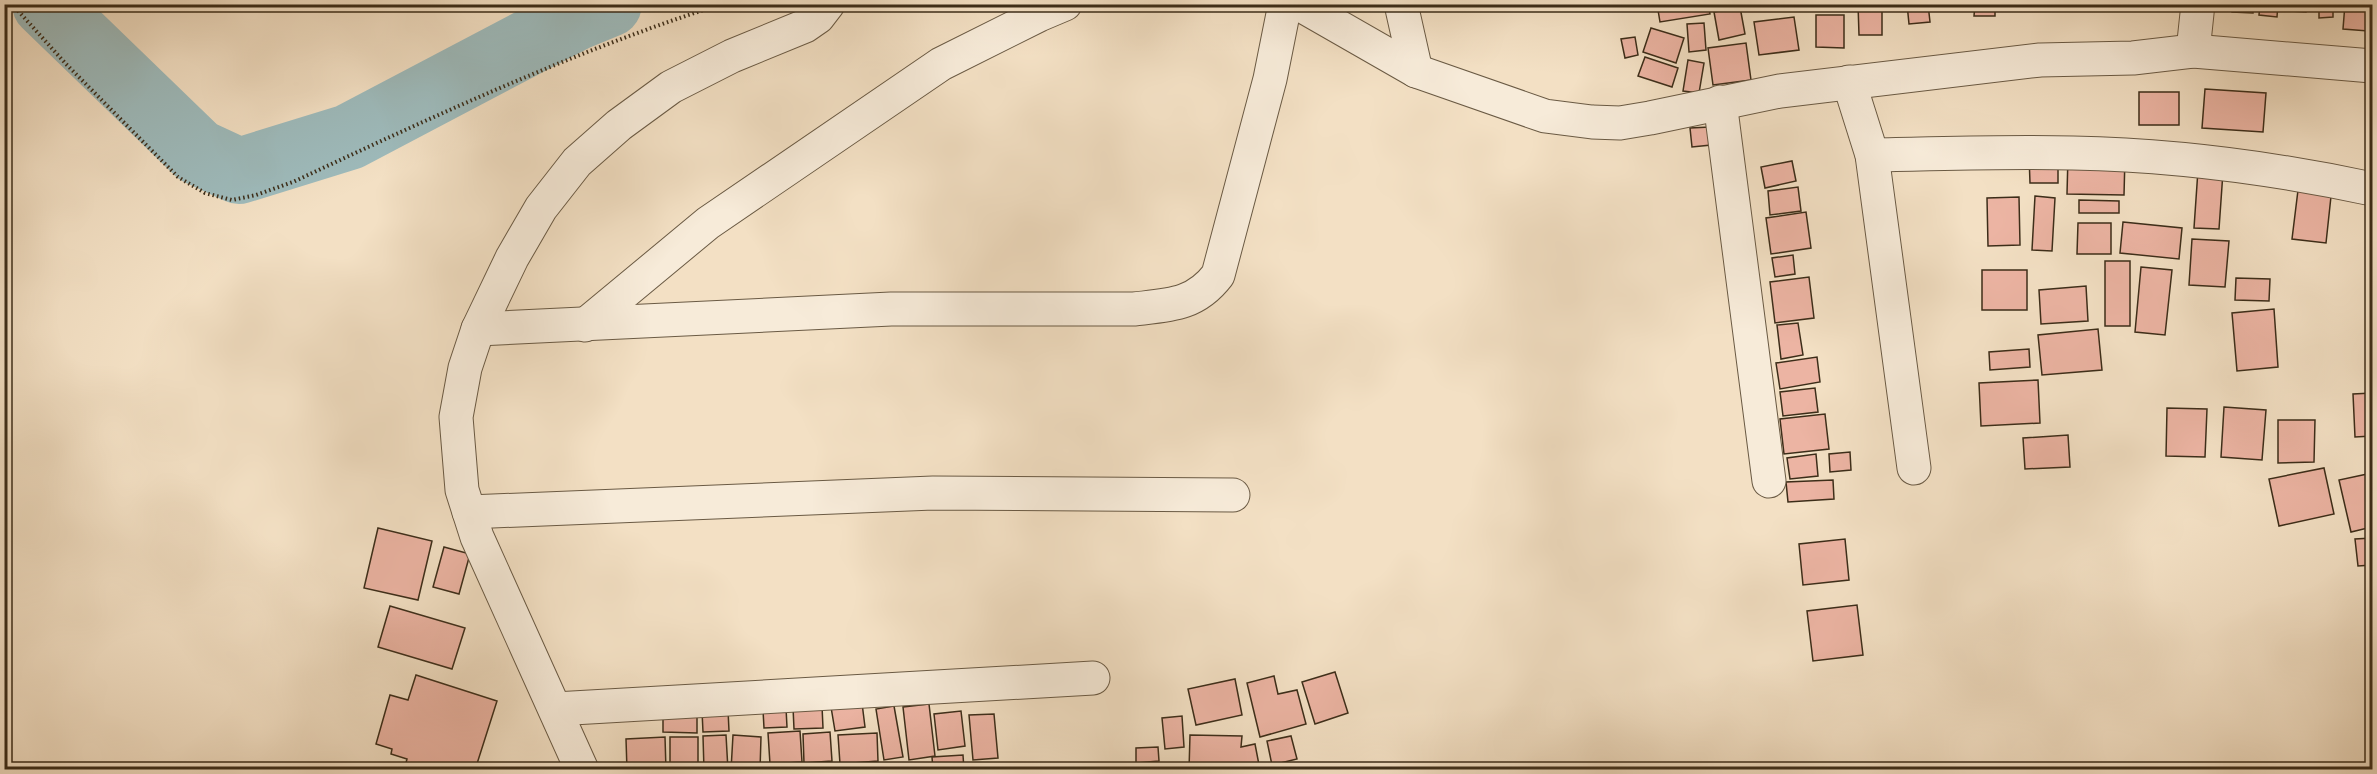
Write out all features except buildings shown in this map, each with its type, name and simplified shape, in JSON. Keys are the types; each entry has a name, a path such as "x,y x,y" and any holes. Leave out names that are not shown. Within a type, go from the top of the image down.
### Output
{"street":[{"path":"582,770 477,537 462,490 456,417 465,368 478,329 512,258 541,208 577,162 619,124 671,87 732,56 805,26 818,17 828,4"},
{"path":"585,325 708,223 940,64 1065,4"},
{"path":"478,329 891,309 1134,309 1166,305 1198,295 1218,275 1270,79 1285,4"},
{"path":"1299,4 1416,71 1545,116 1592,122 1620,123 1780,91 2040,60 2133,58 2193,51 2373,66"},
{"path":"1401,4 1416,71"},
{"path":"2193,51 2198,4"},
{"path":"1849,82 1872,155 1914,468"},
{"path":"1720,102 1769,481"},
{"path":"1872,155 2073,153 2152,157 2232,165 2373,189"},
{"path":"469,512 933,494 1233,495"},
{"path":"555,709 1093,678"}],"path":[{"path":"12,4 66,64 178,177 205,194 232,200 256,195 293,182 538,70 610,42 722,4"}],"waterway":[{"path":"45,4 198,152 239,171 349,137 575,18 609,4"}]}
